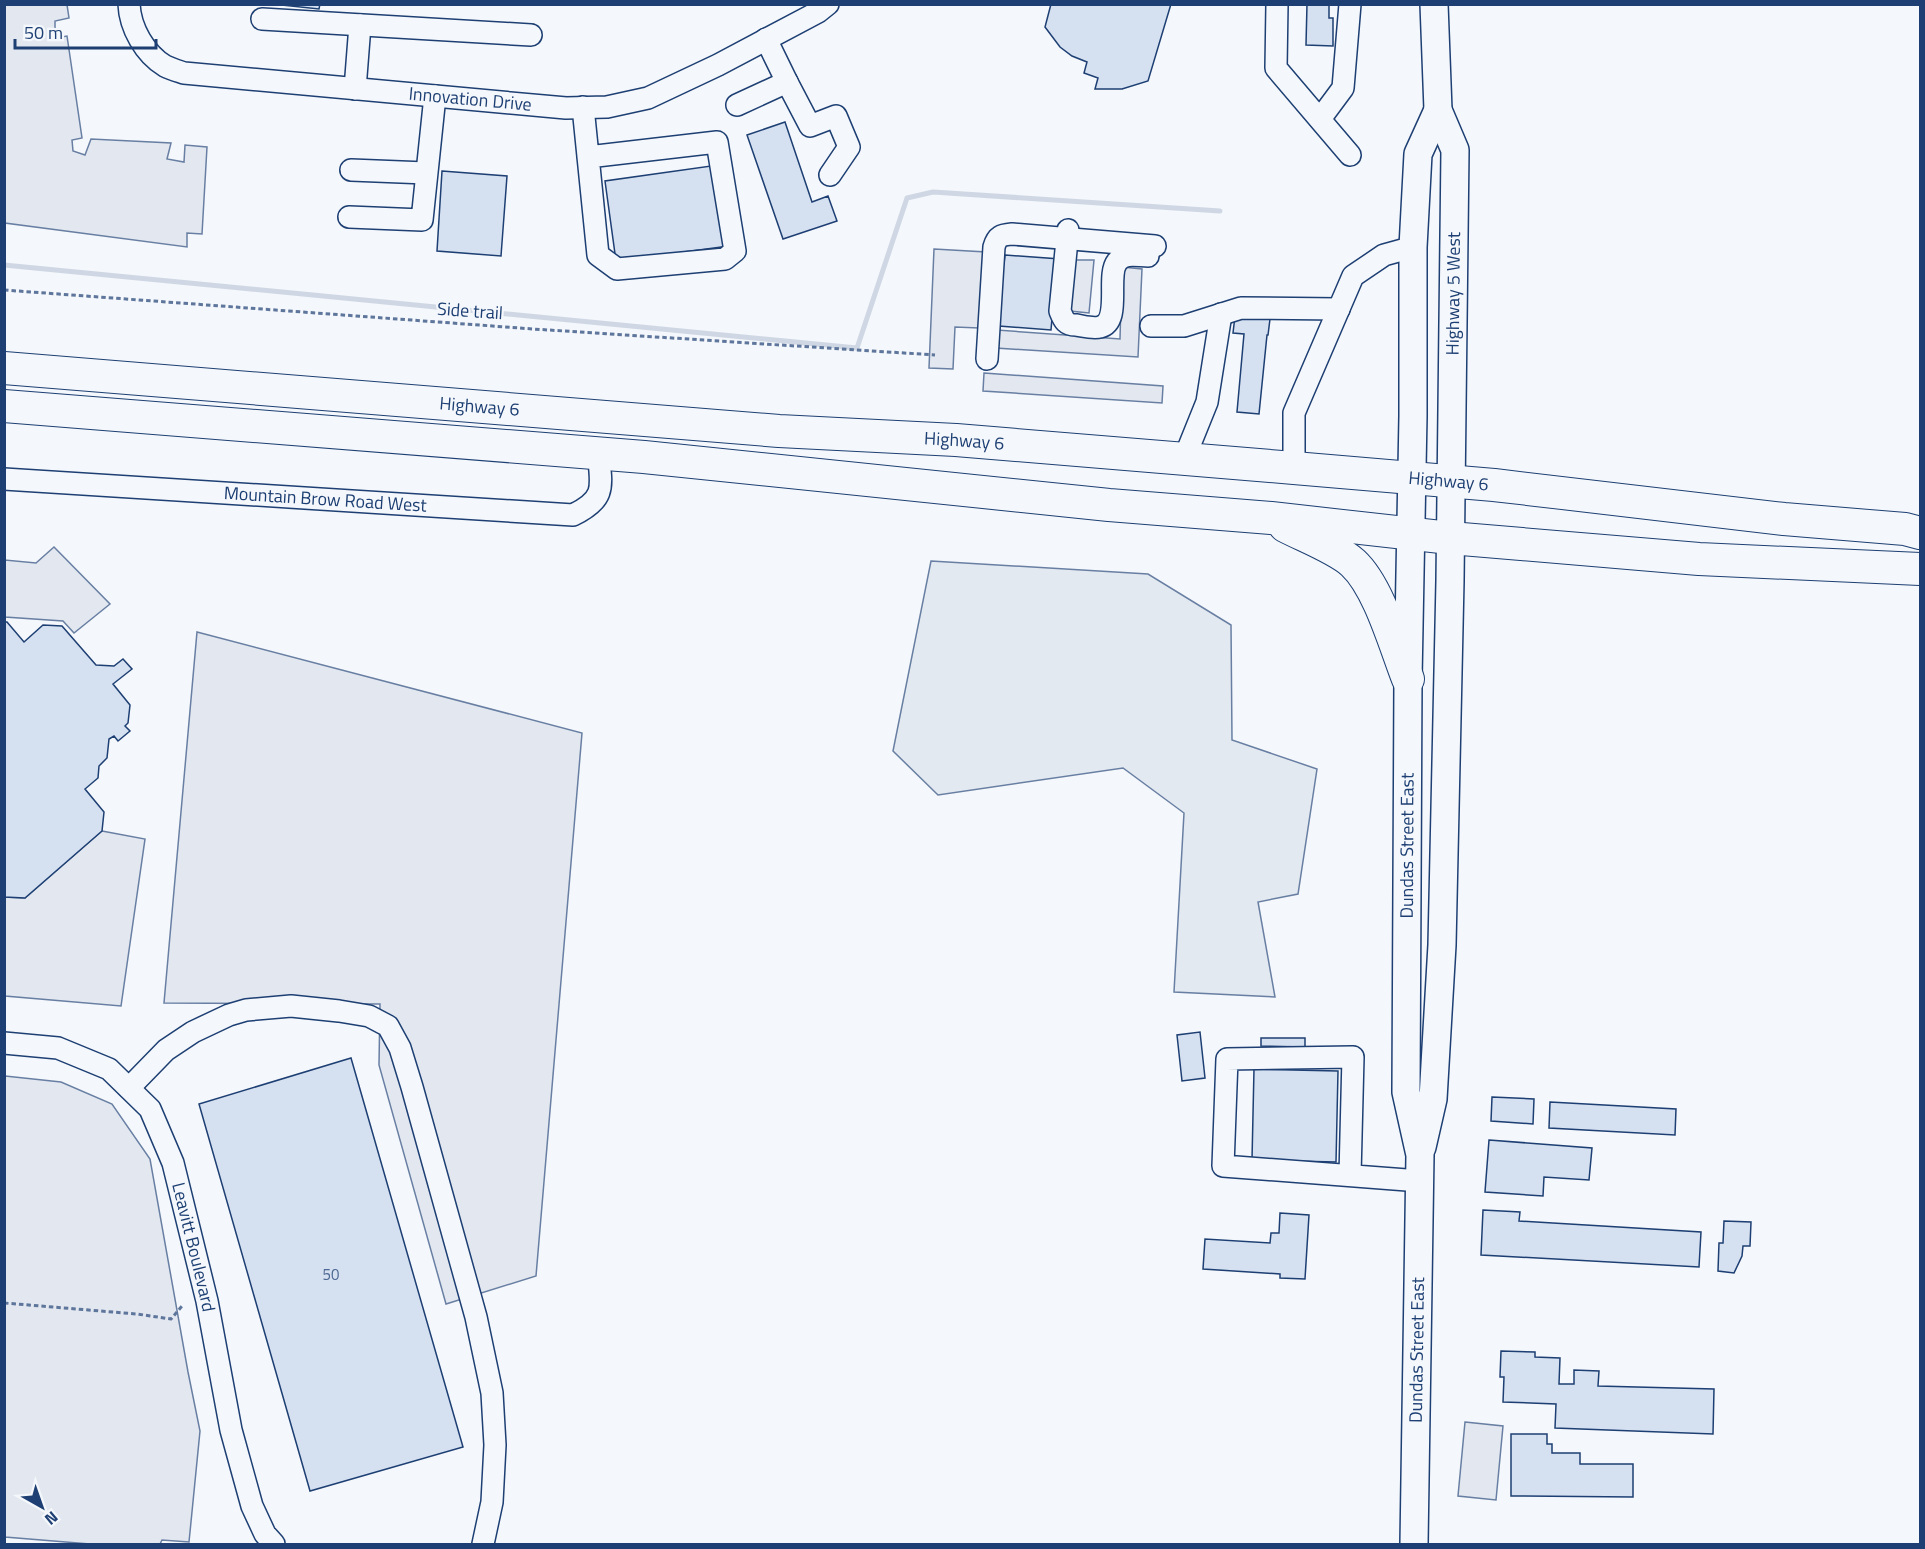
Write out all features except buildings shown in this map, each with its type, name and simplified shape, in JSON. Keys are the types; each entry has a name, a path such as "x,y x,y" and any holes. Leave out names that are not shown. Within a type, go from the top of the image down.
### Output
{"highway":[{"name":"Highway 6","path":"4,368 778,431 956,440 1451,481 1784,519 1905,529 1920,533"},
{"path":"4,406 644,457 1098,504 1271,518 1450,538 1699,559 1920,569"},
{"path":"1271,518 1340,554 1363,574 1378,603 1408,679"}],"main road":[{"name":"Highway 5 West","path":"1434,4 1438,110 1455,150 1450,538"},
{"name":"Highway 5 West","path":"1410,533 1414,406 1413,247 1418,154 1438,110"},
{"name":"Dundas Street East","path":"1410,533 1406,1092 1420,1168"},
{"name":"Dundas Street East","path":"1414,1545 1420,1168 1433,1099 1442,945 1450,538"}],"street":[{"name":"Innovation Drive","path":"129,4 129,14 137,35 153,56 166,67 184,73 566,108 607,107 648,98 718,65 818,12 828,4"},
{"path":"1277,4 1276,68 1350,155"},
{"path":"1320,119 1342,88 1350,4"},
{"path":"262,19 531,35"},
{"path":"355,89 360,25"},
{"path":"766,39 810,126 836,116 849,147 830,175"},
{"path":"737,105 787,82"},
{"path":"349,217 422,220 435,96"},
{"path":"583,107 588,157 598,255 617,269 726,259 735,251 717,142 588,157"},
{"path":"351,170 426,173"},
{"path":"987,359 994,247 997,239 1002,235 1067,234 1155,251 1127,255 1115,263 1112,316 1107,324 1100,327 1070,325 1064,321 1060,311 1067,234"},
{"path":"1294,468 1294,413 1353,276 1384,255 1413,247"},
{"path":"1151,326 1184,326 1241,308 1339,309"},
{"path":"1184,459 1207,402 1221,314"},
{"path":"644,457 648,420"},
{"name":"Mountain Brow Road West","path":"4,479 573,515 596,500 601,483 598,453"},
{"path":"129,1088 166,1050 193,1032 229,1015 246,1010 291,1006 339,1011 369,1016 388,1026 400,1048 412,1087 476,1317 492,1393 495,1445 493,1490 483,1545"},
{"name":"Leavitt Boulevard","path":"4,1043 58,1048 109,1069 150,1109 173,1163 207,1301 231,1430 264,1541"},
{"path":"1350,1175 1353,1057 1227,1059 1223,1166 1350,1175 1420,1168"}],"path":[{"name":"Side trail","path":"4,290 533,329 935,355"},
{"path":"4,1303 171,1319 183,1306"}],"shaded area":[{"path":"5,4 67,5 69,18 55,21 55,38 67,36 82,138 72,140 73,151 85,155 91,139 171,143 167,159 184,162 185,145 207,147 202,234 187,233 187,247 5,223"},
{"path":"934,249 986,252 979,328 955,327 953,369 929,368"},
{"path":"1074,260 1094,260 1089,313 1070,311"},
{"path":"1122,267 1142,269 1138,357 996,348 997,330 1120,339"},
{"path":"984,373 1163,386 1162,403 983,391"},
{"path":"54,547 110,604 74,633 63,621 5,617 5,560 36,563"},
{"path":"931,561 1148,574 1231,625 1232,740 1317,769 1298,894 1258,902 1275,997 1174,992 1184,813 1123,768 938,795 893,751"},
{"path":"197,632 582,733 536,1276 446,1304 379,1065 380,1004 164,1003"},
{"path":"102,831 145,839 121,1006 5,996 4,897 25,898"},
{"path":"5,1076 61,1082 112,1104 150,1159 200,1431 189,1542 162,1540 160,1544 90,1544 5,1537"},
{"path":"1465,1422 1503,1426 1496,1500 1458,1496"}],"waterway":[{"path":"4,265 857,348 907,198 933,192 1220,211"}]}
